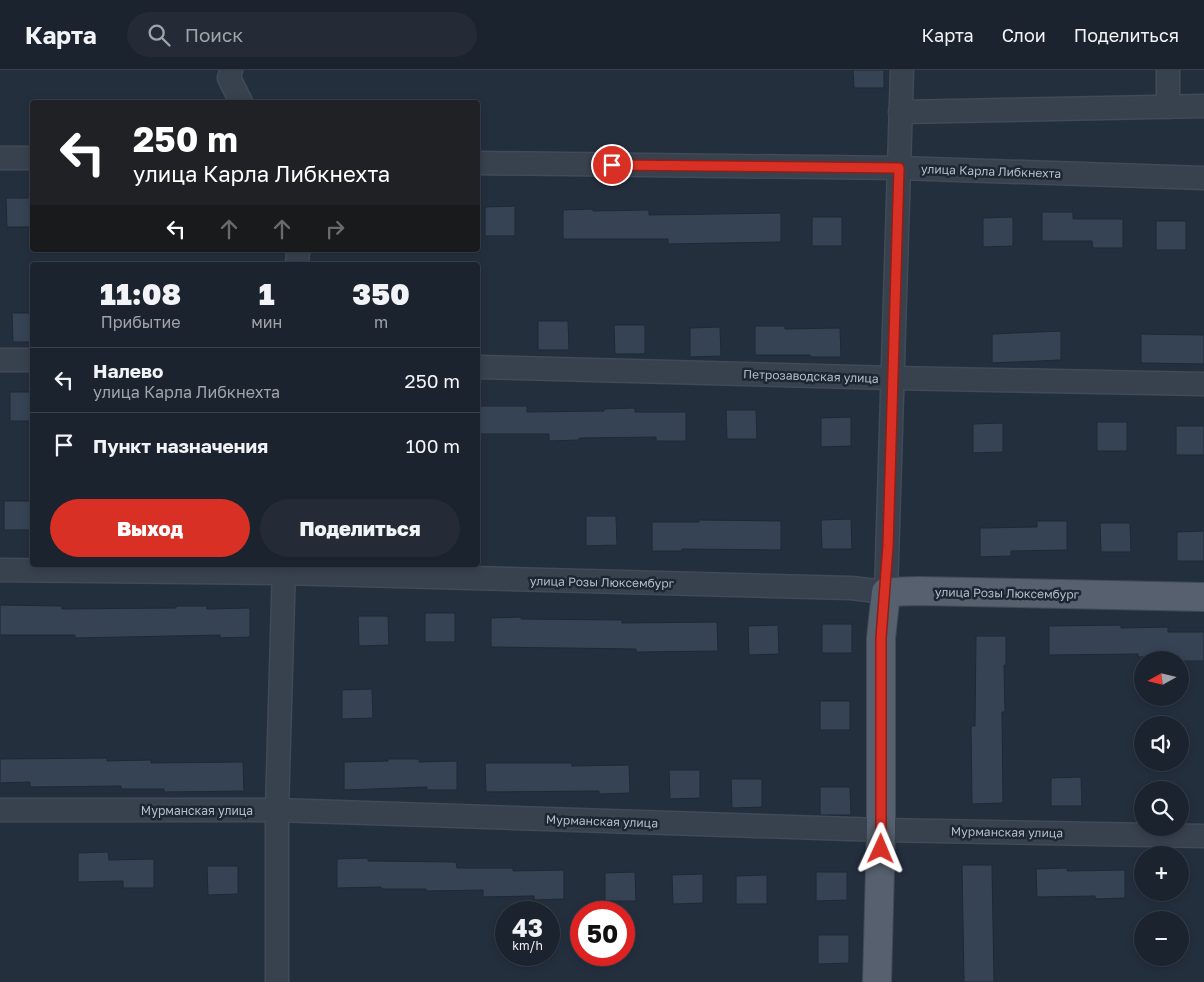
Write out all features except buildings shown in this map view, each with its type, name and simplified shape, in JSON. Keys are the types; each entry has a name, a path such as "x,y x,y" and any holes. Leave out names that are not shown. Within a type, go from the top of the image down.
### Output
{"main road":[{"name":"улица Розы Люксембург","path":"886,592 919,591 1204,598"},
{"path":"877,982 881,830 881,638 886,592"}],"street":[{"path":"231,70 229,78 239,100"},
{"path":"886,592 902,70"},
{"path":"1168,70 1168,107"},
{"path":"900,112 1204,106"},
{"path":"0,158 30,158"},
{"name":"улица Карла Либкнехта","path":"480,163 899,168 1204,178"},
{"path":"0,360 30,360"},
{"name":"Петрозаводская улица","path":"480,366 894,378 1204,384"},
{"path":"277,982 277,810 283,569"},
{"name":"улица Розы Люксембург","path":"0,570 283,569 850,588 886,592"},
{"name":"Мурманская улица","path":"0,810 277,810 881,830 1204,836"}],"route":[{"path":"612,165 899,168 888,546 881,638 881,849"}]}
